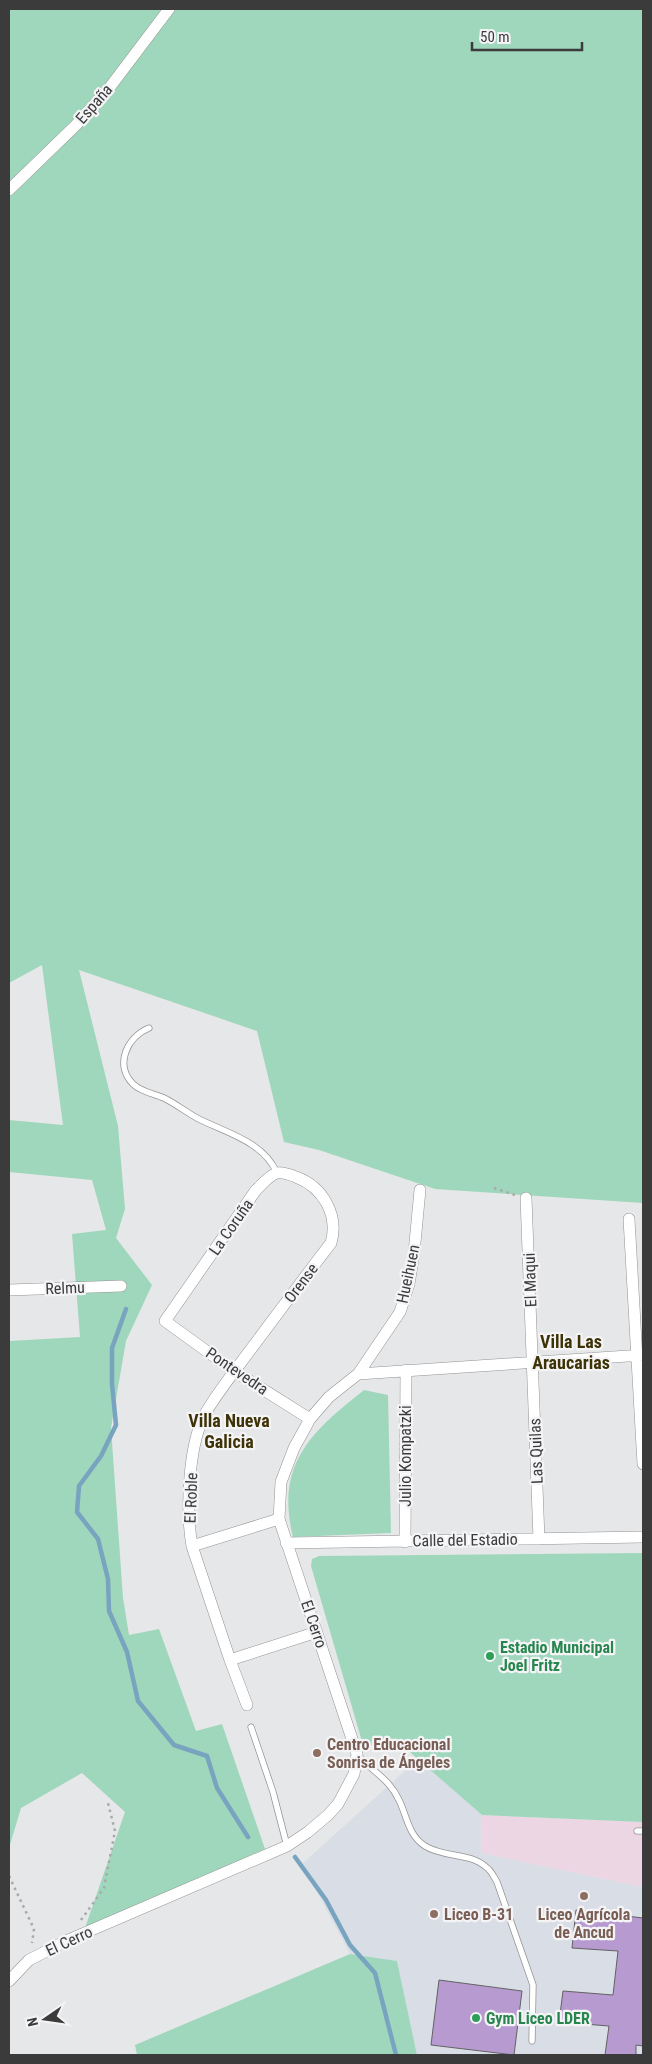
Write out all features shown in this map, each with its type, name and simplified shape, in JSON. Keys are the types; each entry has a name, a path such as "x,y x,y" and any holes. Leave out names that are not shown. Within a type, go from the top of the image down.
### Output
{"street":[{"name":"España","path":"9,190 76,125 98,100 168,9"},
{"name":"Orense","path":"234,1371 331,1243 333,1235 330,1214 324,1197 316,1188 294,1176 277,1173"},
{"name":"La Coruña","path":"165,1321 256,1190 272,1175 277,1173"},
{"name":"Hueihuen","path":"358,1374 400,1312 409,1284 413,1261 420,1190"},
{"name":"El Maqui","path":"526,1198 533,1362"},
{"path":"629,1219 640,1355 643,1464"},
{"name":"Relmu","path":"9,1290 121,1286"},
{"name":"Pontevedra","path":"165,1321 234,1371 310,1419"},
{"path":"358,1374 640,1355"},
{"name":"Las Quilas","path":"533,1362 539,1539"},
{"name":"Julio Kompatzki","path":"405,1542 406,1370"},
{"name":"El Roble","path":"234,1371 203,1418 198,1433 190,1481 189,1529 192,1546 247,1705"},
{"name":"El Cerro","path":"9,1981 28,1960 66,1941 287,1846 308,1832 338,1804 354,1774 357,1754 279,1519 281,1482 294,1448 310,1419 329,1397 358,1374"},
{"name":"El Roble","path":"192,1546 279,1519"},
{"name":"Calle del Estadio","path":"286,1543 643,1537"},
{"path":"230,1660 317,1632"}],"lane":[{"path":"149,1028 134,1036 126,1050 124,1065 134,1084 252,1144 265,1154 277,1173"},
{"path":"251,1727 273,1792 287,1846"},
{"path":"357,1754 368,1767 388,1781 399,1800 410,1830 424,1845 437,1851 474,1859 488,1868 497,1882 533,1985 532,2041"}],"path":[{"path":"494,1188 526,1198"},
{"path":"66,1941 104,1888 115,1831 108,1803"},
{"path":"9,1876 34,1929 28,1960"}],"shaded area":[{"name":"Liceo B-31","path":"418,1759 482,1815 481,1853 643,1887 643,2055 417,2055 397,1961 350,1954 302,1864"},
{"path":"482,1815 643,1822 643,1887 481,1853"}],"green space":[{"path":"9,9 643,9 643,1203 435,1189 319,1150 284,1142 257,1031 79,970 118,1126 125,1209 116,1238 152,1285 126,1341 111,1428 123,1598 129,1635 159,1629 196,1731 222,1724 265,1849 85,1928 125,1812 82,1773 21,1808 9,1848 9,1341 80,1337 72,1234 106,1230 92,1180 9,1172 9,1120 63,1125 42,965 9,983"},
{"path":"364,1390 388,1395 391,1533 293,1537 289,1511 289,1489 294,1469 302,1452 313,1436 328,1420"},
{"name":"Estadio Municipal Joel Fritz","path":"643,1553 643,1822 482,1815 404,1747 363,1745 311,1566 312,1559 319,1556"},
{"path":"350,1954 397,1961 417,2055 137,2055 135,2045"}],"building":[{"path":"576,1910 643,1918 643,2046 636,2045 636,2055 605,2055 609,2026 559,2022 563,1991 613,1995 618,1951 572,1948"},
{"name":"Gym Liceo LDER","path":"439,1980 522,1991 514,2055 431,2045"}],"waterway":[{"path":"126,1309 112,1348 112,1384 116,1425 101,1456 79,1486 77,1512 98,1539 108,1579 109,1611 127,1652 138,1701 174,1745 207,1756 217,1788 248,1837"},
{"path":"295,1857 326,1900 350,1945 375,1973 396,2055"}],"place":[{"name":"Estadio Municipal Joel Fritz","path":"490,1656"},
{"name":"Centro Educacional Sonrisa de Ángeles","path":"317,1753"},
{"name":"Liceo Agrícola de Ancud","path":"584,1896"},
{"name":"Liceo B-31","path":"434,1914"},
{"name":"Gym Liceo LDER","path":"476,2018"}],"district":[{"name":"Villa Las Araucarias","path":"571,1351"},
{"name":"Villa Nueva Galicia","path":"229,1430"}]}
